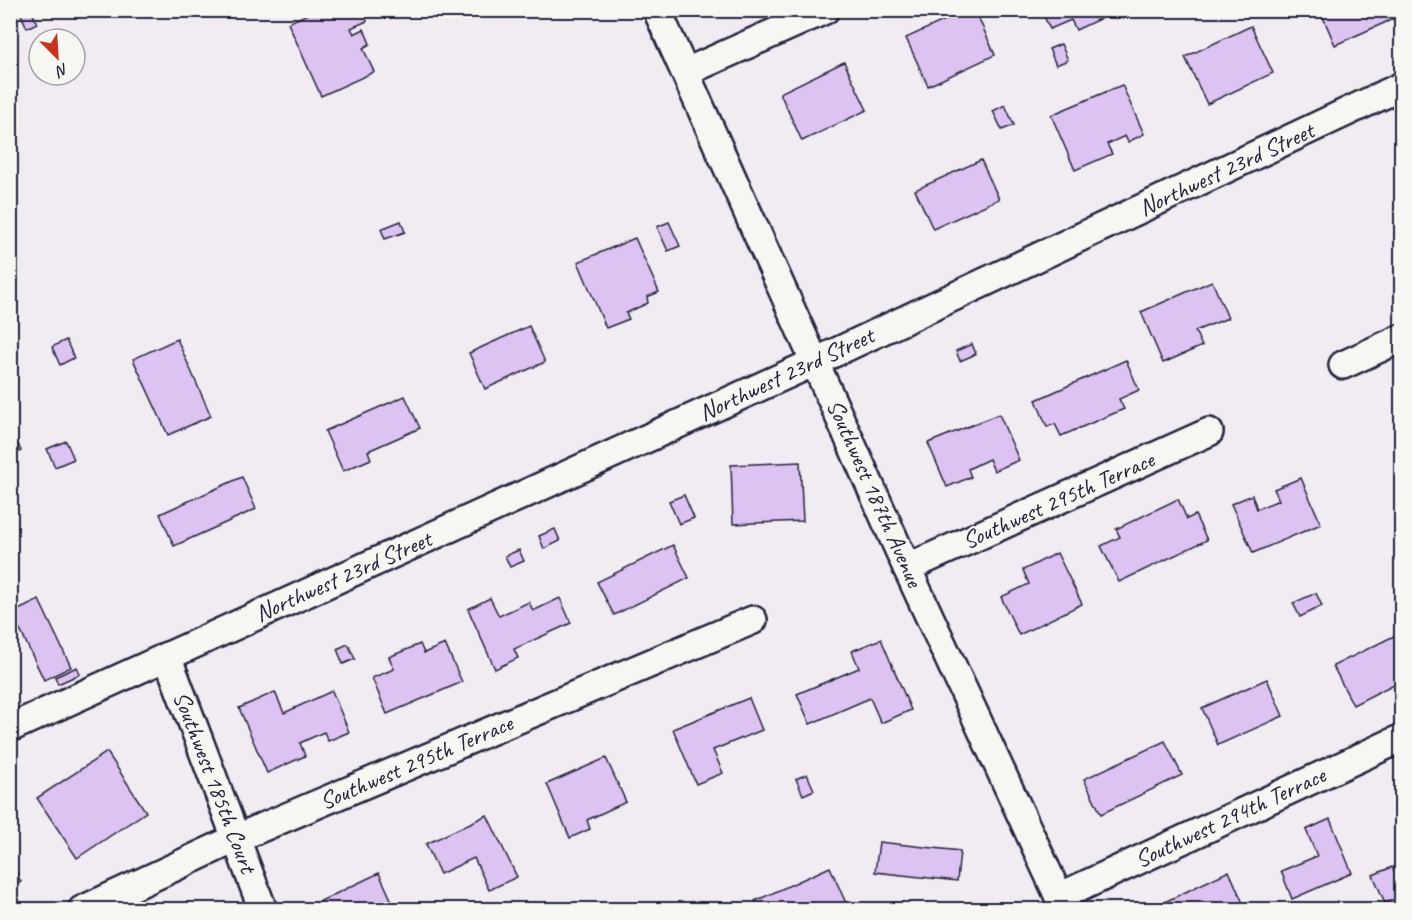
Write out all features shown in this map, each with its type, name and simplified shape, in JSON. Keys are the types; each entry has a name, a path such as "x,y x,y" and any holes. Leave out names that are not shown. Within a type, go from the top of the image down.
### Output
{"street":[{"name":"Southwest 187th Avenue","path":"657,10 907,568 1062,903"},
{"path":"686,72 825,10"},
{"name":"Northwest 23rd Street","path":"10,728 816,361 1401,86"},
{"path":"1343,365 1401,338"},
{"name":"Southwest 295th Terrace","path":"907,568 1209,432"},
{"name":"Southwest 295th Terrace","path":"82,909 237,838 753,620"},
{"name":"Southwest 185th Court","path":"167,656 263,909"},
{"name":"Southwest 294th Terrace","path":"1062,903 1401,738"}],"building":[{"path":"19,10 31,10 37,23 27,28"},
{"path":"316,10 362,10 367,21 351,28 354,34 364,29 370,44 363,48 374,72 321,96 288,23"},
{"path":"967,10 975,10 995,55 928,86 906,38"},
{"path":"1041,10 1108,10 1110,14 1076,30 1071,20 1050,29"},
{"path":"1320,10 1400,10 1402,15 1335,45"},
{"path":"1251,26 1273,73 1207,104 1185,57"},
{"path":"1061,44 1068,60 1056,65 1049,49"},
{"path":"844,62 867,110 802,141 780,93"},
{"path":"1122,85 1144,134 1128,142 1125,136 1107,144 1112,154 1075,170 1051,115"},
{"path":"1005,105 1014,125 1002,130 993,111"},
{"path":"981,160 999,199 933,229 915,190"},
{"path":"401,221 405,232 385,239 381,229"},
{"path":"669,222 680,246 668,251 657,227"},
{"path":"635,238 659,292 647,297 648,303 626,313 629,319 606,328 578,262"},
{"path":"1212,281 1228,318 1195,331 1202,346 1163,363 1141,312"},
{"path":"529,326 545,362 485,389 469,353"},
{"path":"177,339 211,416 168,435 133,359"},
{"path":"66,340 74,358 60,365 52,347"},
{"path":"972,344 976,354 960,361 956,351"},
{"path":"1126,360 1139,390 1119,399 1124,409 1061,436 1055,424 1047,427 1036,400"},
{"path":"405,396 420,428 368,451 371,459 343,471 325,431"},
{"path":"999,414 1019,460 994,471 989,459 968,469 971,477 947,487 928,443"},
{"path":"10,428 21,451 10,456"},
{"path":"66,441 74,459 55,467 47,449"},
{"path":"800,462 803,521 733,524 731,465"},
{"path":"242,477 256,509 174,546 160,514"},
{"path":"1301,478 1321,524 1253,553 1231,504 1252,495 1257,509 1279,500 1274,489"},
{"path":"684,495 694,518 679,524 669,501"},
{"path":"1178,499 1187,519 1195,515 1207,540 1119,582 1101,546 1120,537 1116,529"},
{"path":"555,529 560,541 544,549 539,536"},
{"path":"673,545 689,578 614,615 597,582"},
{"path":"519,550 524,561 510,567 505,556"},
{"path":"1057,553 1082,604 1019,635 1001,597 1029,584 1023,570"},
{"path":"1316,593 1322,606 1300,617 1293,603"},
{"path":"490,598 499,616 529,602 533,611 560,598 571,623 514,649 518,658 495,669 468,609"},
{"path":"39,600 71,667 44,680 12,613"},
{"path":"1402,632 1402,680 1353,705 1333,666"},
{"path":"881,639 911,710 881,723 870,698 810,724 797,694 859,668 852,651"},
{"path":"348,644 355,659 343,664 337,649"},
{"path":"420,644 424,653 445,644 462,682 387,714 372,678 394,669 389,657"},
{"path":"77,667 80,674 58,684 55,677"},
{"path":"1267,679 1283,716 1218,745 1202,708"},
{"path":"332,691 349,732 328,741 324,732 300,743 305,756 267,773 239,708 275,692 284,713"},
{"path":"749,698 762,730 713,750 723,773 696,784 673,729"},
{"path":"1165,741 1182,775 1101,814 1084,779"},
{"path":"107,752 146,812 77,858 37,798"},
{"path":"606,758 626,802 587,820 590,829 570,838 547,784"},
{"path":"807,774 814,790 803,795 796,779"},
{"path":"487,815 517,877 489,890 474,858 440,874 426,844"},
{"path":"1330,819 1352,873 1292,899 1281,871 1317,856 1306,830"},
{"path":"879,842 960,851 957,881 875,872"},
{"path":"10,860 21,882 10,887"},
{"path":"830,867 849,910 759,910 755,901"},
{"path":"1392,867 1402,888 1402,896 1385,903 1373,875"},
{"path":"1229,871 1246,910 1148,910"},
{"path":"379,873 395,908 392,910 302,910"}]}
